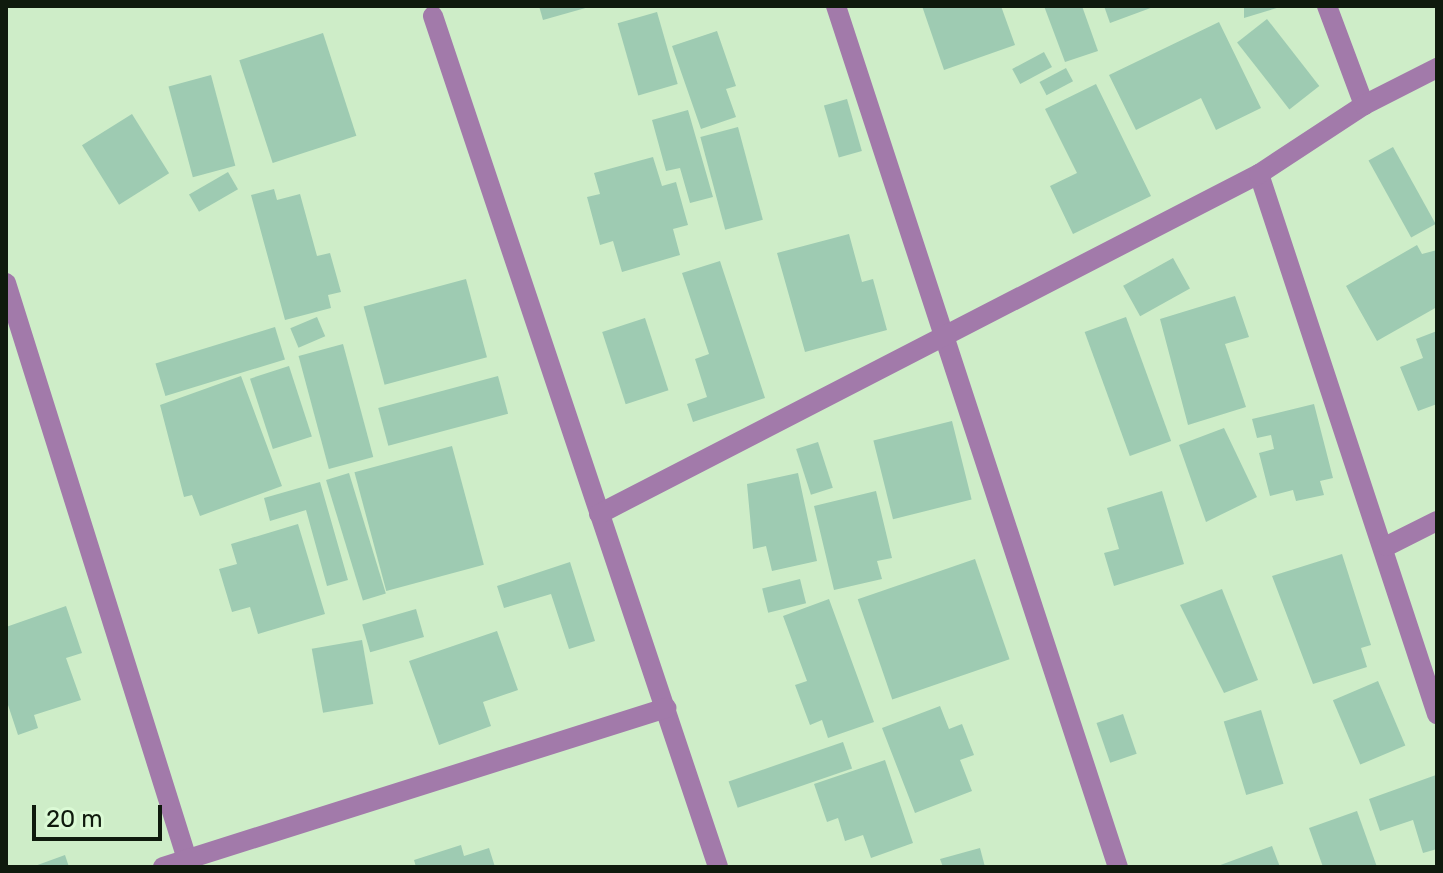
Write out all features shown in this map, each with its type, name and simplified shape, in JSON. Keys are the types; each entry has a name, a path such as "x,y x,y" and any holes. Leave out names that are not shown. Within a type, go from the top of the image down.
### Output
{"street":[{"path":"836,6 942,338 1118,867"},
{"path":"1327,6 1364,105"},
{"path":"433,16 718,867"},
{"path":"599,514 1259,174 1364,105 1437,68"},
{"path":"1259,174 1387,546 1437,714"},
{"path":"6,283 187,859"},
{"path":"1387,546 1437,521"},
{"path":"163,867 666,708"}],"building":[{"path":"539,6 589,6 589,7 543,20"},
{"path":"922,6 1001,6 1015,45 944,70"},
{"path":"1044,6 1082,6 1098,51 1065,62"},
{"path":"1104,6 1156,6 1110,23"},
{"path":"1244,6 1280,6 1280,7 1244,18"},
{"path":"657,12 678,84 638,95 618,23"},
{"path":"1267,19 1319,86 1289,109 1237,42"},
{"path":"1219,22 1261,108 1216,130 1201,98 1136,130 1109,75"},
{"path":"717,31 736,86 726,89 736,117 701,129 672,46"},
{"path":"323,33 356,136 273,163 239,60"},
{"path":"1044,52 1052,67 1020,84 1012,69"},
{"path":"1066,68 1073,81 1047,95 1040,82"},
{"path":"211,75 235,166 193,177 168,86"},
{"path":"1096,84 1151,196 1073,234 1050,186 1077,173 1045,109"},
{"path":"847,99 862,151 839,158 824,106"},
{"path":"688,110 713,197 690,203 680,168 666,171 652,120"},
{"path":"132,114 169,173 119,205 82,145"},
{"path":"738,127 763,220 725,230 700,137"},
{"path":"1393,147 1436,224 1411,238 1369,161"},
{"path":"653,157 662,186 676,182 688,225 673,229 680,255 622,272 613,241 600,245 587,197 600,194 594,173"},
{"path":"228,172 238,189 199,212 189,194"},
{"path":"274,189 277,200 300,194 317,256 330,253 341,292 328,295 331,308 285,320 251,195"},
{"path":"849,234 862,282 873,279 887,330 805,352 777,253"},
{"path":"1417,245 1422,254 1437,250 1437,307 1377,341 1346,286"},
{"path":"1173,258 1190,289 1140,316 1123,286"},
{"path":"720,261 765,398 693,422 687,404 707,397 695,359 709,354 682,273"},
{"path":"466,279 487,357 385,385 364,306"},
{"path":"1235,296 1249,337 1225,344 1246,407 1188,425 1160,319"},
{"path":"317,317 325,336 299,348 290,328"},
{"path":"1126,317 1171,441 1130,456 1085,332"},
{"path":"645,318 668,390 626,404 602,332"},
{"path":"275,327 285,360 165,396 155,364"},
{"path":"1437,331 1437,404 1418,411 1400,367 1423,358 1416,339"},
{"path":"343,344 373,457 329,469 299,356"},
{"path":"289,366 312,436 273,449 250,379"},
{"path":"241,376 282,486 200,516 192,495 184,497 160,405"},
{"path":"498,376 508,414 388,446 378,408"},
{"path":"1314,404 1333,478 1320,481 1324,495 1296,501 1293,490 1270,496 1259,453 1274,449 1271,435 1257,438 1252,419"},
{"path":"952,421 972,500 893,519 873,441"},
{"path":"1224,428 1257,497 1206,522 1179,445"},
{"path":"818,442 833,488 811,495 796,449"},
{"path":"452,446 484,565 386,591 354,472"},
{"path":"349,473 386,593 363,601 326,480"},
{"path":"798,473 817,561 772,571 766,546 753,549 747,484"},
{"path":"320,482 348,580 327,586 306,510 270,521 264,498"},
{"path":"876,491 892,558 877,561 882,579 834,590 814,506"},
{"path":"1162,491 1184,564 1114,586 1104,553 1119,549 1107,508"},
{"path":"298,524 325,614 258,634 250,607 232,612 219,569 237,564 231,544"},
{"path":"1342,554 1371,645 1361,648 1367,667 1313,684 1272,576"},
{"path":"975,559 1010,659 892,700 858,599"},
{"path":"570,562 595,641 569,649 551,594 504,608 497,586"},
{"path":"800,579 806,603 768,613 762,588"},
{"path":"1222,589 1258,680 1224,693 1180,605"},
{"path":"829,599 874,722 828,738 822,720 810,725 795,685 807,681 783,616"},
{"path":"66,606 82,653 66,658 81,700 34,715 38,728 18,735 6,699 6,627"},
{"path":"416,609 424,637 370,652 362,624"},
{"path":"497,631 518,690 483,702 491,726 439,745 409,661"},
{"path":"362,640 373,704 323,713 312,649"},
{"path":"1378,681 1405,745 1360,765 1333,700"},
{"path":"940,706 949,729 962,724 974,755 960,760 972,791 915,813 882,728"},
{"path":"1261,710 1284,784 1246,795 1224,721"},
{"path":"1123,714 1137,754 1110,763 1097,723"},
{"path":"843,742 852,768 738,808 729,781"},
{"path":"885,760 913,843 871,858 863,835 845,841 838,818 827,822 814,784"},
{"path":"1436,775 1437,849 1423,853 1413,820 1380,831 1369,799"},
{"path":"1357,811 1377,867 1323,867 1309,828"},
{"path":"461,845 464,856 489,848 495,867 416,867 414,860"},
{"path":"1272,846 1280,867 1215,867"},
{"path":"980,848 985,867 943,867 940,859"},
{"path":"65,855 69,867 32,867"}]}
